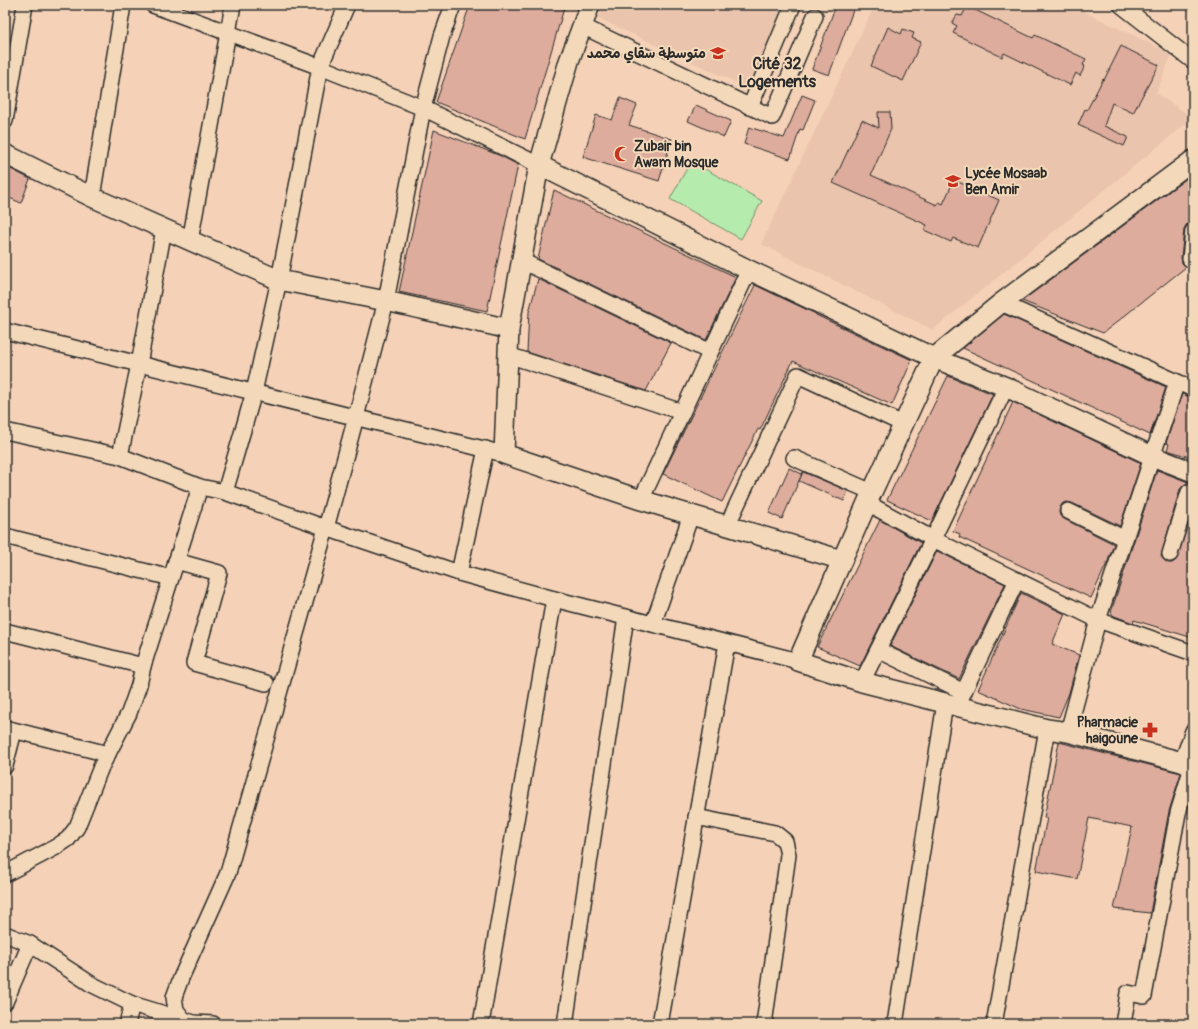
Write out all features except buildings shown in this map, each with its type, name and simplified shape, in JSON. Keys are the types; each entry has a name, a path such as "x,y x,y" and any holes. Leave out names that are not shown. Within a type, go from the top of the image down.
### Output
{"street":[{"path":"5,121 25,5"},
{"path":"92,197 123,5"},
{"path":"153,5 320,67 423,108 749,270 934,358 1006,387 1152,456 1193,472"},
{"path":"190,240 233,5"},
{"path":"225,492 254,392 279,280 320,67 347,5"},
{"path":"184,1020 176,1010 174,997 228,873 326,528 386,301 423,108 442,36 453,5"},
{"path":"459,573 495,451 508,355 509,329 539,165 569,62 590,5"},
{"path":"750,107 793,5"},
{"path":"1122,5 1193,61"},
{"path":"582,26 772,117 815,16"},
{"path":"5,154 92,197 279,280 386,301 509,329"},
{"path":"798,661 869,497 934,358 1001,302 1193,160"},
{"path":"120,456 164,229"},
{"path":"1190,259 1193,231"},
{"path":"522,261 710,352"},
{"path":"641,500 749,270"},
{"path":"1001,302 1193,389"},
{"path":"5,331 495,451 641,500 842,560"},
{"path":"508,355 682,412"},
{"path":"727,526 798,375 903,424"},
{"path":"1068,732 1098,620 1177,382"},
{"path":"862,682 1006,387"},
{"path":"5,431 120,456 200,487 225,492 459,573 554,599 798,661 862,682 955,701 1047,729 1068,732 1189,765"},
{"path":"794,458 869,497 933,539 1098,620 1193,653"},
{"path":"5,874 56,847 68,839 77,827 100,767 129,713 200,487"},
{"path":"1170,554 1189,492 1193,494"},
{"path":"1068,511 1125,539"},
{"path":"653,624 691,515"},
{"path":"5,536 171,578"},
{"path":"176,561 219,573 194,663 266,683"},
{"path":"895,1024 955,701 1017,580"},
{"path":"480,1024 554,599"},
{"path":"565,1024 626,617"},
{"path":"5,631 143,666"},
{"path":"660,1024 727,643"},
{"path":"878,650 955,701"},
{"path":"5,766 10,729 108,754"},
{"path":"994,1024 1047,729"},
{"path":"1123,1024 1128,993 1144,996 1178,813 1189,765 1193,731"},
{"path":"696,817 775,833 785,841 788,855 764,1024"},
{"path":"5,934 30,944 91,984 132,1004 194,1023 213,1024"},
{"path":"5,1002 30,944"},
{"path":"127,1024 132,1004"}],"shaded area":[{"name":"متوسطة سقاي محمد","path":"605,5 784,5 748,88 598,18"},
{"name":"Lycée Mosaab Ben Amir","path":"875,5 1070,5 1172,54 1156,93 1193,118 933,330 761,244"}],"green space":[{"path":"691,161 762,201 741,239 670,199"}],"place":[{"name":"متوسطة سقاي محمد","path":"718,53"},
{"name":"Zubair bin Awam Mosque","path":"622,154"},
{"name":"Lycée Mosaab Ben Amir","path":"953,181"},
{"name":"Pharmacie haigoune","path":"1150,730"}],"district":[{"name":"Cité 32 Logements","path":"777,72"}]}
